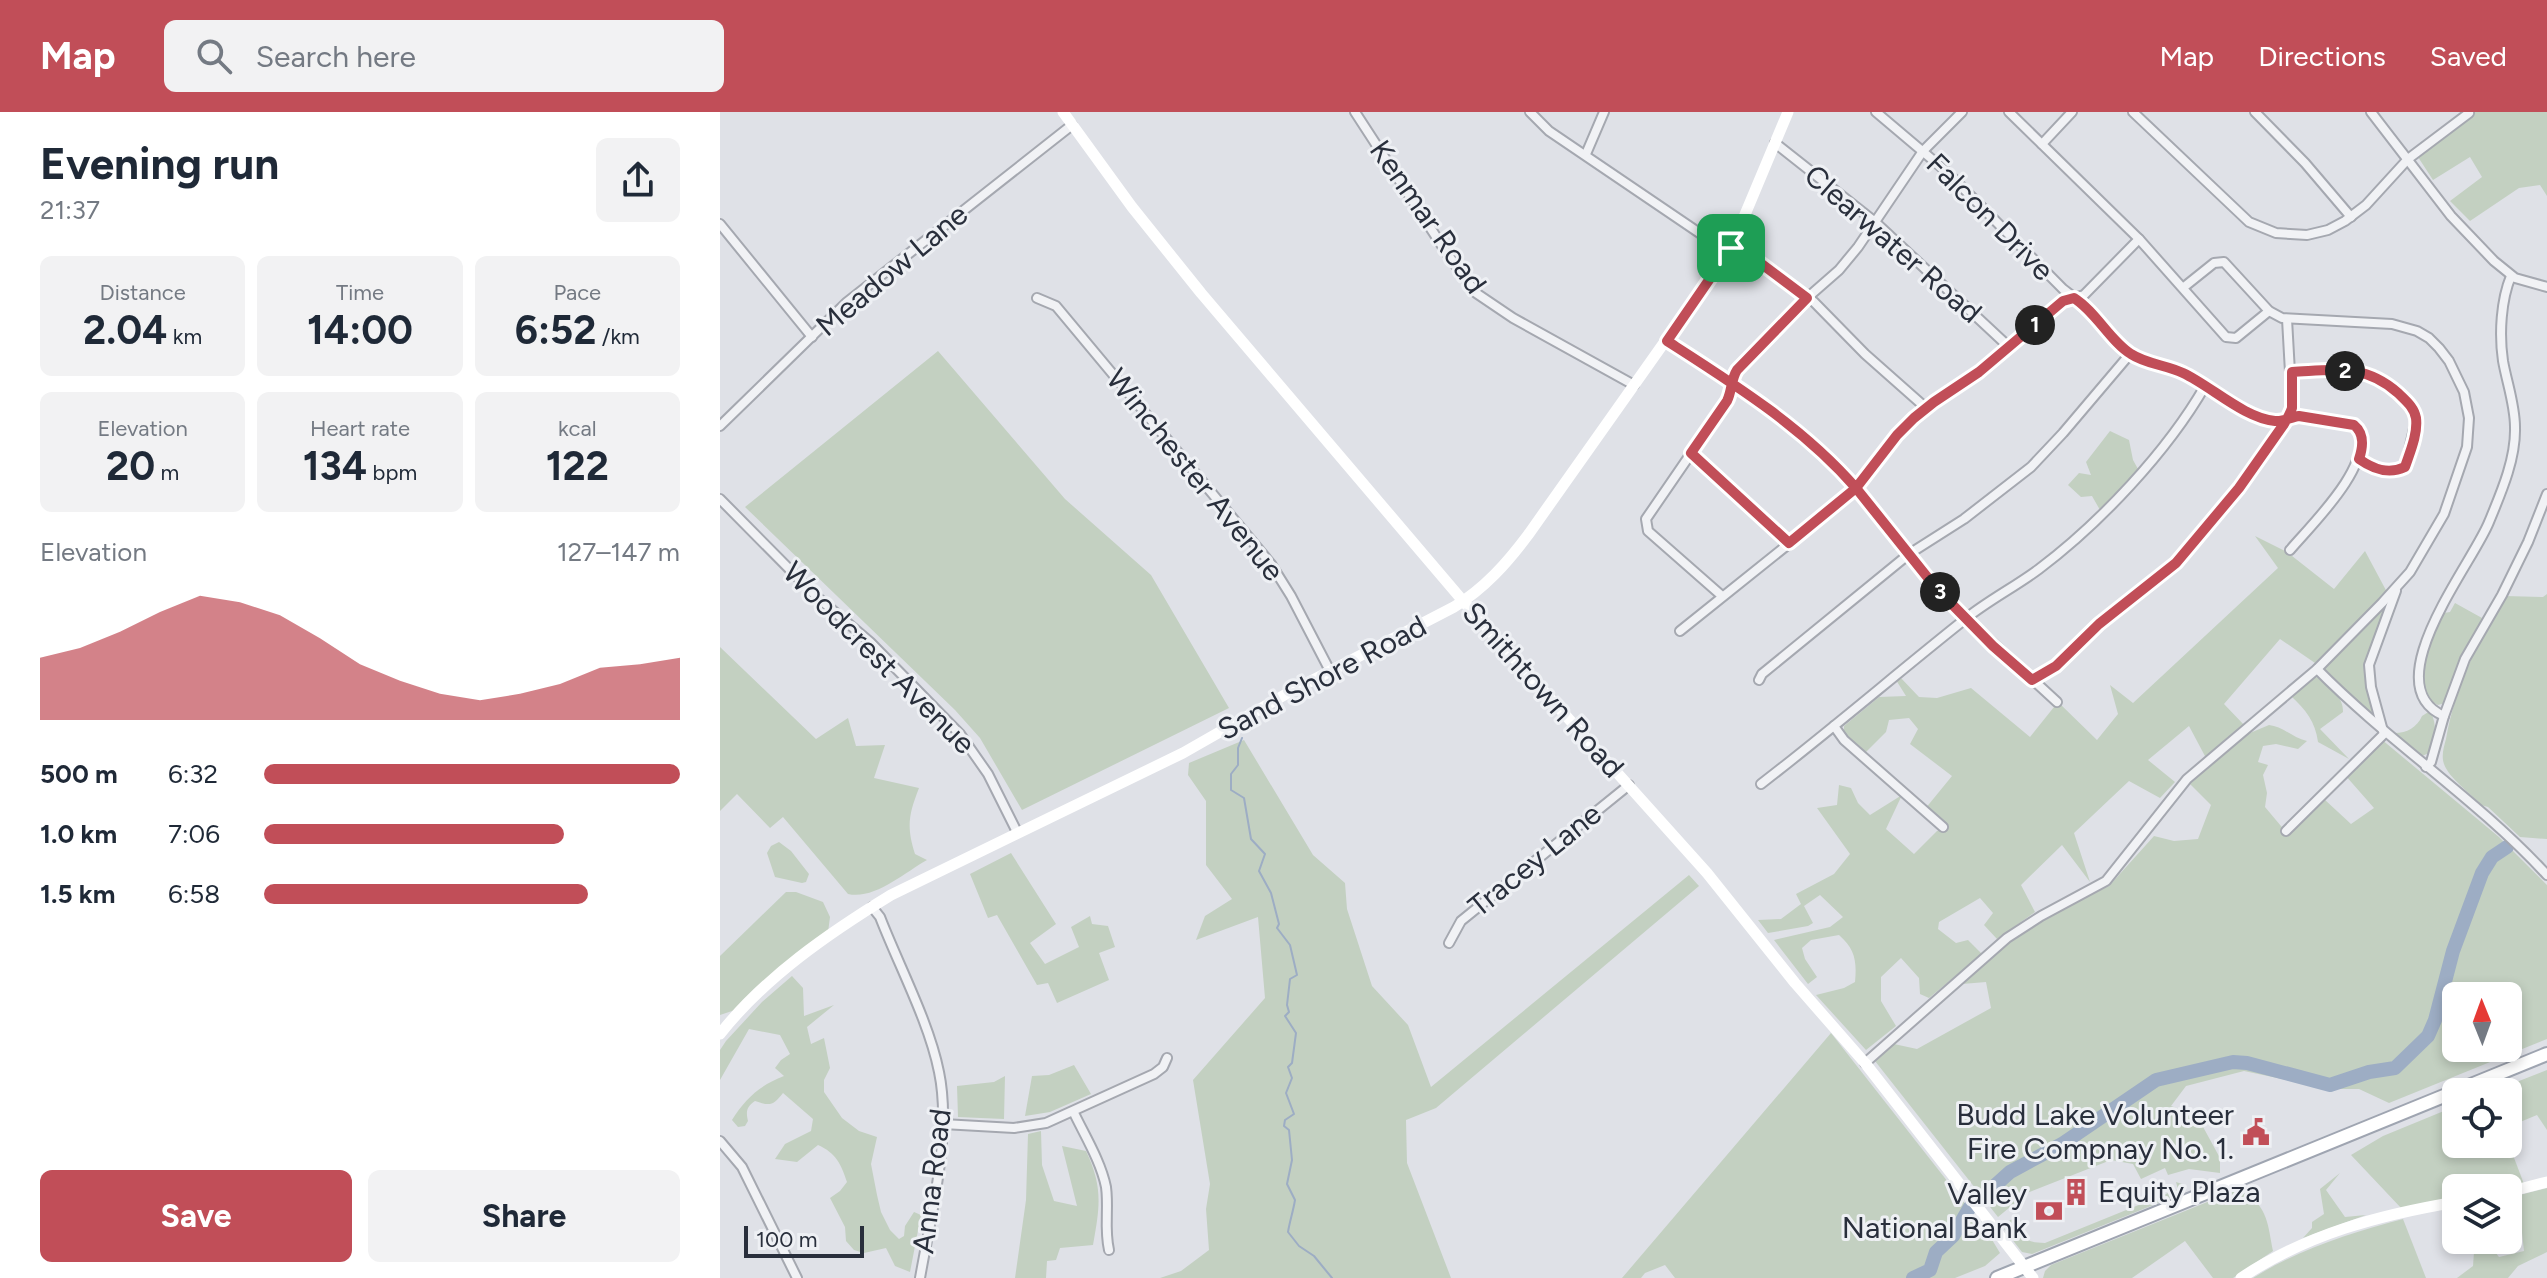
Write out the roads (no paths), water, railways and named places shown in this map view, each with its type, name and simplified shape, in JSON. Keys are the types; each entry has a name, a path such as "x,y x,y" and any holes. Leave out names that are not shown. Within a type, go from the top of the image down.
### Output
{"main road":[{"path":"1997,1278 2029,1272 2547,1054"}],"street":[{"name":"Smithtown Road","path":"1063,112 1132,207 1201,293 1463,601 1707,873 1795,983 1865,1063 2029,1272"},
{"name":"Kenmar Road","path":"1355,112 1476,293 1513,318 1634,385"},
{"path":"1530,112 1549,131 1723,249 1739,247 1807,298 1926,408"},
{"path":"1586,154 1604,112"},
{"name":"Sand Shore Road","path":"720,1034 774,979 872,907 916,881 1183,753 1463,601 1491,579 1512,556 1731,248 1788,112"},
{"name":"Falcon Drive","path":"1876,112 1923,151 2130,354 2184,373 2258,415 2275,421 2299,416 2354,425 2360,431 2362,440 2359,459"},
{"path":"1722,596 1648,531 1646,519 1727,401 1737,370 1807,298 1839,270 1923,151 1962,112"},
{"path":"2009,112 2139,239 2184,287 2209,320 2230,339 2238,337 2269,311"},
{"path":"2042,144 2072,112"},
{"path":"2133,112 2234,210 2262,228 2290,235 2307,235 2334,227 2351,217 2408,159 2469,113"},
{"path":"2255,112 2314,172 2351,217"},
{"path":"2371,112 2451,216 2511,276 2547,287"},
{"name":"Meadow Lane","path":"720,426 853,298 1072,125"},
{"name":"Clearwater Road","path":"1775,143 1875,222 2009,347"},
{"path":"720,224 812,337"},
{"path":"1680,631 1856,488 1897,435 1926,408 1979,372 2063,301 2084,295 2139,239"},
{"path":"1865,1063 2007,938 2106,881 2187,779 2317,669 2399,585 2444,514 2458,477 2469,432 2464,392 2449,361 2429,338 2392,324 2287,319 2269,311 2224,262 2214,263 2184,287"},
{"path":"2444,716 2433,709 2424,696 2419,682 2419,664 2446,599 2488,524 2510,461 2515,428 2503,361 2502,329 2505,295 2511,276"},
{"name":"Winchester Avenue","path":"1037,298 1056,306 1263,554 1291,596 1330,671"},
{"path":"2032,680 2056,666 2099,624 2176,563 2239,488 2292,408 2287,319"},
{"path":"1667,341 1732,383 1816,447 1856,488 1965,618 2057,702"},
{"path":"1759,680 1773,665 1909,554 1973,512 2031,467 2130,354"},
{"path":"2290,550 2334,499 2359,459 2382,471 2397,471 2405,467 2416,426 2415,413 2410,404 2375,376 2339,370 2292,372"},
{"path":"1761,784 1965,618 2039,569 2089,527 2132,483 2205,386"},
{"path":"1691,453 1789,543"},
{"path":"2426,767 2431,762 2444,716 2472,645 2544,516 2547,494"},
{"name":"Woodcrest Avenue","path":"720,499 816,596 870,642 960,734 988,774 1017,832"},
{"path":"2384,732 2371,687 2369,665 2399,585"},
{"path":"2317,669 2384,732 2515,840 2547,875"},
{"path":"1834,726 1844,740 1943,827"},
{"path":"2286,831 2384,732"},
{"name":"Tracey Lane","path":"1449,943 1461,921 1629,785"},
{"name":"Anna Road","path":"872,907 880,917 933,1048 942,1091 943,1124 920,1278"},
{"path":"943,1124 1020,1127 1046,1123 1074,1113 1154,1074 1163,1067 1167,1058"},
{"path":"1074,1113 1104,1180 1107,1207 1104,1230 1109,1250"},
{"path":"720,1141 744,1170 797,1278"},
{"path":"2522,1188 2547,1182"},
{"path":"2241,1278 2272,1257 2321,1235 2388,1214 2442,1204"}],"waterway":[{"path":"1242,738 1238,748 1238,765 1231,774 1231,790 1244,798 1251,839 1265,854 1259,871 1271,893 1279,924 1277,928 1290,945 1297,975 1290,979 1289,1012 1285,1016 1296,1033 1292,1063 1288,1067 1292,1078 1286,1093 1294,1114 1285,1120 1284,1126 1289,1130 1292,1160 1287,1184 1295,1200 1288,1232 1332,1278"},
{"path":"1980,1199 2010,1172 2062,1144 2156,1080 2233,1062 2330,1085 2369,1072 2395,1068 2428,1036 2453,951 2482,873 2492,857 2507,847"},
{"path":"1913,1278 1930,1270 1936,1252 1953,1236 1970,1207"}],"place":[{"name":"Budd Lake Volunteer Fire Compnay No. 1.","path":"2256,1132"},
{"name":"Equity Plaza","path":"2076,1192"},
{"name":"Valley National Bank","path":"2049,1211"}]}
